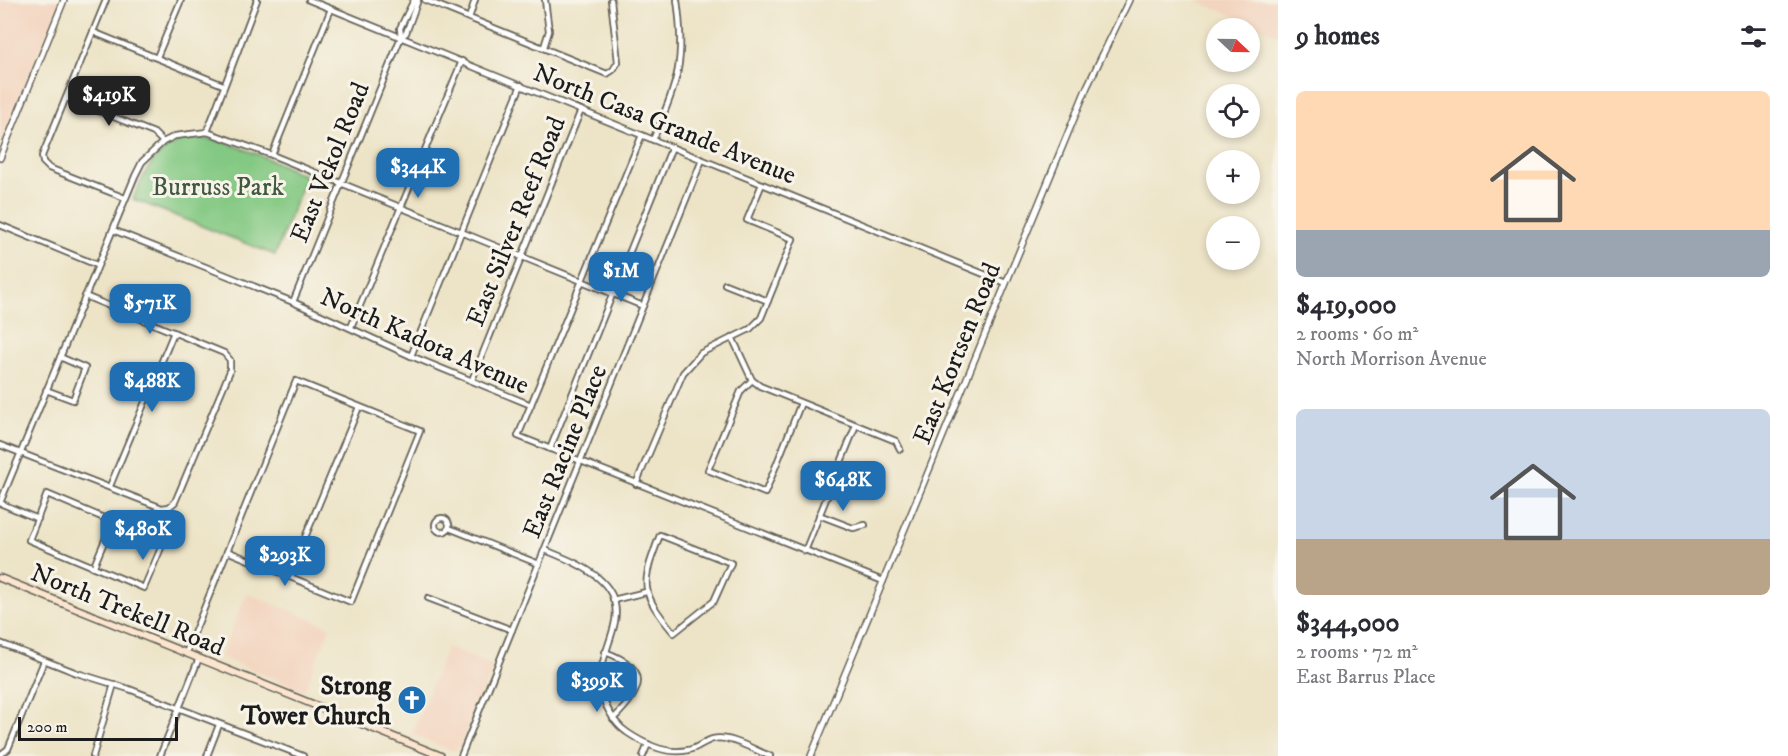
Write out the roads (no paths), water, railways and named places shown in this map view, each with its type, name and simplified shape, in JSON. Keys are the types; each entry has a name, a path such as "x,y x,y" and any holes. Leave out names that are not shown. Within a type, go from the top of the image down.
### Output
{"main road":[{"name":"North Trekell Road","path":"0,579 441,756"}],"street":[{"path":"0,158 64,0"},
{"path":"106,0 42,156 49,168 125,198"},
{"path":"157,57 181,0"},
{"path":"207,132 257,0"},
{"name":"North Casa Grande Avenue","path":"309,0 1006,283"},
{"name":"East Vekol Road","path":"293,302 401,37 406,33 416,0"},
{"path":"425,0 607,74 618,62 611,0"},
{"path":"469,18 475,0"},
{"path":"544,47 549,32 545,0"},
{"path":"654,140 679,74 681,29 677,0"},
{"name":"East Kortsen Road","path":"811,756 1087,87 1129,0"},
{"path":"272,155 331,9"},
{"path":"93,32 223,85"},
{"path":"351,327 462,61"},
{"path":"411,356 521,85"},
{"path":"66,98 154,133 163,142"},
{"name":"East Silver Reef Road","path":"472,380 581,110"},
{"path":"38,519 0,503 97,265 142,162 163,142 175,136 207,132 272,155 643,306"},
{"path":"531,405 642,135"},
{"path":"550,449 672,147"},
{"name":"East Racine Place","path":"462,756 702,160"},
{"path":"636,484 683,373 701,352 750,329 761,318 793,239 747,220 762,184"},
{"path":"0,225 97,265"},
{"name":"North Kadota Avenue","path":"113,230 293,302 411,356 531,405 518,436 882,581"},
{"path":"725,284 768,301"},
{"path":"0,444 162,508 169,507 175,502 230,371 230,360 224,353 85,296"},
{"path":"110,486 174,332"},
{"path":"732,338 752,380 760,386 896,441 900,449"},
{"path":"46,390 73,400 85,368 60,357"},
{"path":"752,380 741,391 708,470 765,493 801,403"},
{"path":"186,653 296,381 420,431 351,602 228,551"},
{"path":"289,576 359,407"},
{"path":"805,551 856,425"},
{"path":"47,494 163,543 144,588 29,540 38,519 47,494"},
{"path":"819,515 853,528 865,525"},
{"path":"94,566 112,523"},
{"path":"449,528 539,564"},
{"path":"660,535 731,563 714,601 674,633 655,610 646,592 645,573 660,535"},
{"path":"545,550 589,569 600,579 613,600 614,625 599,669 600,689 613,719 626,733 669,752 690,750 714,739 731,741 770,756"},
{"path":"613,600 646,592"},
{"path":"428,598 512,630"},
{"path":"0,643 303,756"},
{"path":"605,652 627,663 638,677 639,685 637,694 613,719"},
{"path":"160,756 199,658"},
{"path":"0,755 8,749 44,661"},
{"path":"93,756 114,684"},
{"path":"207,756 219,725"},
{"path":"643,756 648,744"},
{"path":"283,756 285,749"}],"place":[{"name":"Strong Tower Church","path":"412,700"}],"park label":[{"name":"Burruss Park","path":"218,186"}]}
